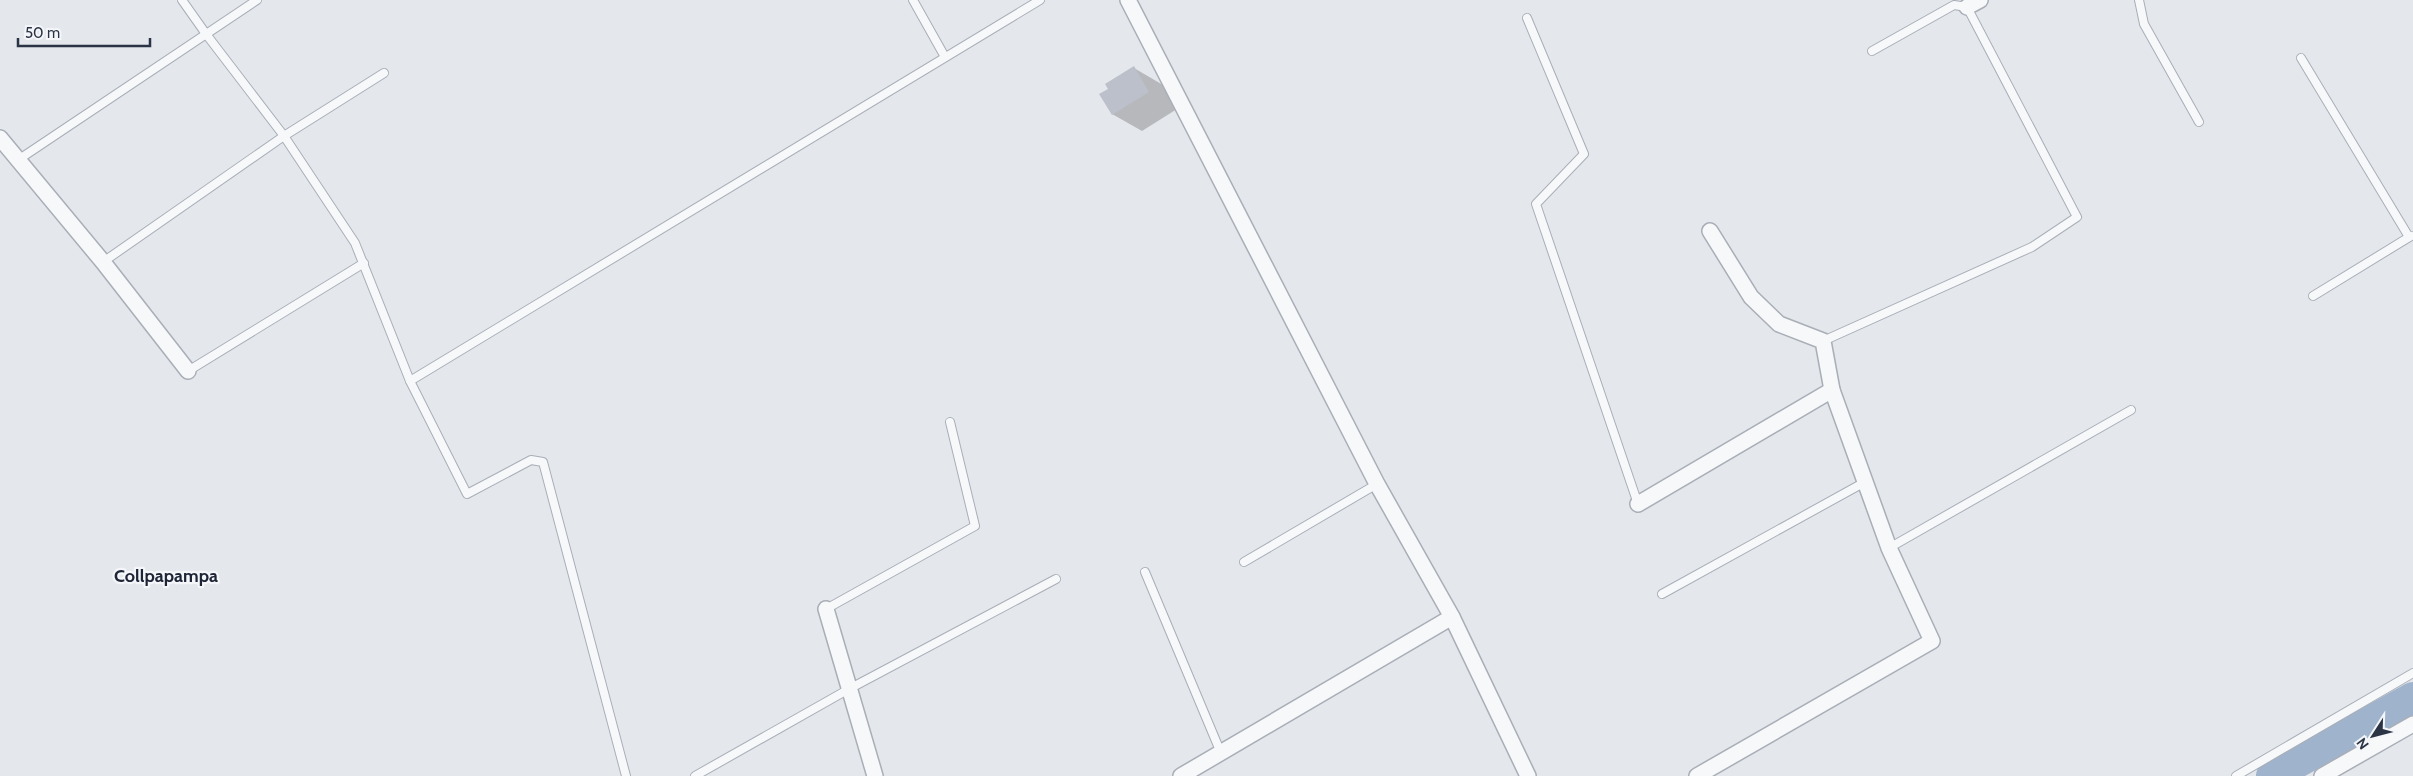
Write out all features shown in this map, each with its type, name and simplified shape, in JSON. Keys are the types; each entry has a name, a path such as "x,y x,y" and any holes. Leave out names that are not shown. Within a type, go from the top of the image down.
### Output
{"street":[{"path":"1128,0 1377,484 1452,617 1528,776"},
{"path":"0,138 103,262 188,371"},
{"path":"1697,776 1932,640 1889,548 1832,390 1823,341 1779,324 1751,297 1710,232"},
{"path":"1638,504 1832,390"},
{"path":"826,609 875,776"},
{"path":"1181,776 1452,617"},
{"path":"2322,776 2413,724"}],"lane":[{"path":"182,0 284,136 356,243 410,381 467,494 531,460 543,462 626,776"},
{"path":"18,160 258,0"},
{"path":"913,0 945,57"},
{"path":"410,381 1040,0"},
{"path":"2139,0 2144,24 2199,122"},
{"path":"1823,341 2032,247 2077,217 1973,4 1954,5 1872,51"},
{"path":"1527,18 1584,154 1536,204 1638,504"},
{"path":"2300,58 2411,236 2313,296"},
{"path":"103,262 284,136 384,73"},
{"path":"188,371 364,263"},
{"path":"1889,548 2131,410"},
{"path":"826,609 975,526 950,422"},
{"path":"1662,594 1865,482"},
{"path":"1244,562 1377,484"},
{"path":"1145,572 1221,753"},
{"path":"695,776 849,689 1056,580"},
{"path":"2236,776 2413,673"}],"building":[{"path":"1134,66 1149,92 1112,115 1099,94 1108,89 1105,84"}],"waterway":[{"path":"2272,776 2413,698"}],"district":[{"name":"Collpapampa","path":"166,576"}]}
